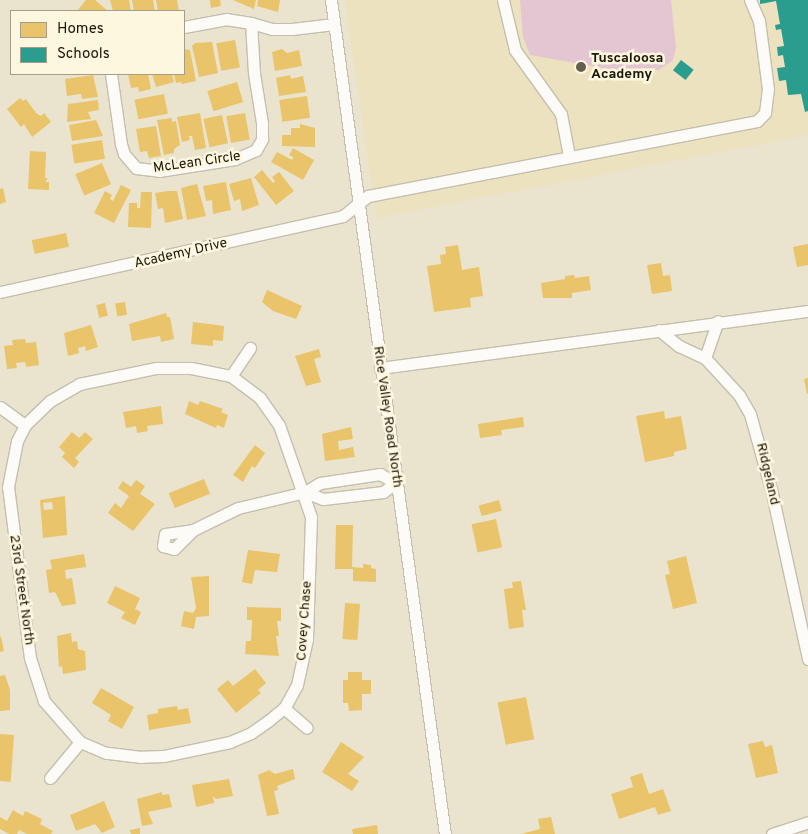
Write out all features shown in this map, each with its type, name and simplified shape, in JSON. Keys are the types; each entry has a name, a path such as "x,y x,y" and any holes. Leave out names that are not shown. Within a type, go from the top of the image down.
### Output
{"street":[{"name":"Rice Valley Road North","path":"330,0 395,483 445,834"},
{"path":"503,0 514,50 561,114 569,156"},
{"name":"Academy Drive","path":"0,292 343,216 368,196 757,121 765,112 768,89 759,21 750,0"},
{"path":"185,27 227,19 272,28 292,29 334,24"},
{"name":"McLean Circle","path":"111,75 121,144 124,154 136,168 158,171 246,157 256,150 262,139 251,23"},
{"path":"380,368 718,321 808,311"},
{"path":"705,358 718,321"},
{"name":"Ridgeland","path":"659,330 680,346 705,358 739,395 758,435 808,659"},
{"path":"231,376 250,348"},
{"name":"Covey Chase","path":"25,425 59,394 90,381 168,367 231,376 256,394 274,415 305,492 310,516 307,639 301,673 284,708 241,738 164,756 118,756 80,742"},
{"path":"0,407 25,425"},
{"name":"23rd Street North","path":"25,425 10,464 8,487 30,658 44,701 80,742"},
{"path":"193,530 238,508 305,492 320,483 380,474 395,483 383,492 323,499 305,492"},
{"path":"284,708 306,728"},
{"path":"50,778 80,742"},
{"path":"772,834 808,822"}],"shaded area":[{"name":"Tuscaloosa Academy","path":"345,0 808,0 808,135 376,218"},
{"path":"520,0 671,0 676,48 673,60 659,70 625,72 530,55 523,37"}],"building: Homes":[{"path":"86,0 95,0 107,10 78,10"},
{"path":"110,0 129,0 131,10 113,10"},
{"path":"132,0 153,0 155,10 134,10"},
{"path":"156,0 177,0 179,10 158,10"},
{"path":"210,0 220,0 221,6 211,8"},
{"path":"233,0 256,0 254,9"},
{"path":"258,0 280,0 278,12 257,6"},
{"path":"235,40 240,68 221,71 216,43"},
{"path":"212,42 218,73 199,77 192,46 195,43"},
{"path":"185,49 190,50 196,81 182,84 181,82 176,83 174,75 185,75"},
{"path":"282,49 287,53 299,50 302,66 275,71 272,52"},
{"path":"93,75 98,97 82,99 81,94 67,96 65,79"},
{"path":"128,75 148,75 151,89 139,92 138,87 131,88"},
{"path":"152,75 172,75 174,82 156,87"},
{"path":"290,75 291,79 303,76 306,92 279,96 276,78"},
{"path":"237,82 243,102 213,111 207,91"},
{"path":"164,94 168,114 138,119 135,100"},
{"path":"307,96 310,118 282,122 279,100"},
{"path":"20,98 23,101 26,99 36,113 41,116 44,113 51,122 32,137 24,124 21,127 7,109"},
{"path":"98,100 99,110 88,112 91,119 67,122 68,104"},
{"path":"200,113 206,148 195,150 192,136 189,136 190,140 182,142 177,117"},
{"path":"245,113 250,140 231,143 226,116"},
{"path":"222,115 228,143 209,147 203,119"},
{"path":"172,118 172,122 176,121 180,145 174,149 174,153 164,155 157,120"},
{"path":"96,120 103,136 72,141 69,125"},
{"path":"300,124 315,128 315,147 282,146 282,135 291,135 291,128 300,128"},
{"path":"156,126 161,156 149,158 147,151 140,152 136,129"},
{"path":"102,140 105,159 74,164 71,145"},
{"path":"293,148 314,160 303,180 271,162 277,152 292,160 293,157 289,155"},
{"path":"30,151 46,152 45,178 48,178 45,182 49,182 49,190 28,189"},
{"path":"102,163 111,184 84,196 75,174"},
{"path":"262,170 273,183 275,181 272,177 279,172 294,191 276,205 254,177"},
{"path":"251,178 259,205 242,211 240,199 234,201 229,184"},
{"path":"226,182 231,210 213,214 212,200 206,201 203,186"},
{"path":"197,184 206,216 187,220 181,188"},
{"path":"121,185 131,190 114,223 94,213 105,191 112,195 110,199 113,201"},
{"path":"3,188 6,202 0,204 0,189"},
{"path":"177,191 183,219 165,223 163,208 158,209 155,193"},
{"path":"141,192 152,192 151,228 128,227 129,203 137,203 137,208 140,208"},
{"path":"66,233 69,247 35,254 32,240"},
{"path":"808,244 808,265 797,267 793,247"},
{"path":"458,245 462,270 479,267 483,296 470,298 471,307 434,312 427,266 441,264 440,255 446,254 445,247"},
{"path":"661,263 663,276 670,275 672,291 652,294 647,265"},
{"path":"574,275 575,278 589,276 591,290 572,293 572,298 543,298 541,283 565,279 565,276"},
{"path":"267,290 302,306 296,319 273,311 262,302"},
{"path":"125,302 127,315 117,316 115,304"},
{"path":"105,303 108,316 99,318 96,305"},
{"path":"166,313 167,317 170,317 174,339 161,342 160,336 132,341 129,324"},
{"path":"193,322 224,326 223,341 213,340 213,346 191,344"},
{"path":"91,325 98,347 86,351 85,346 78,348 79,353 68,356 64,333"},
{"path":"25,339 26,343 36,342 39,365 26,367 25,362 16,363 17,368 7,369 4,346 13,345 12,340"},
{"path":"319,349 321,357 314,359 321,382 306,386 295,356"},
{"path":"808,378 808,393 807,394 804,379"},
{"path":"189,401 198,405 200,401 223,409 221,412 228,415 224,428 217,425 216,428 185,414"},
{"path":"161,406 163,424 147,426 148,431 137,433 136,426 126,428 123,412"},
{"path":"664,411 665,419 681,416 687,449 674,452 674,456 645,462 636,416"},
{"path":"523,417 524,427 501,430 502,435 480,438 478,424"},
{"path":"351,427 353,439 338,441 339,450 353,447 355,457 325,461 322,434"},
{"path":"72,432 79,438 85,432 93,439 75,458 79,462 74,468 62,457 65,453 59,447"},
{"path":"255,445 265,453 255,468 252,466 243,482 233,475"},
{"path":"204,479 210,494 175,508 169,493"},
{"path":"136,480 145,486 140,494 155,504 133,531 108,513 115,503 121,508 129,496 118,488 123,481 131,487"},
{"path":"65,496 67,535 43,538 40,500","holes":["52,502 53,509 44,510 43,503"]},
{"path":"499,500 502,511 482,516 479,505"},
{"path":"496,519 502,547 478,553 472,524"},
{"path":"336,525 353,525 352,567 363,568 363,564 371,565 371,568 376,569 376,582 353,581 353,569 335,569"},
{"path":"248,550 280,554 277,572 255,570 252,584 242,582"},
{"path":"84,554 86,567 65,570 66,579 72,578 76,604 62,606 55,592 49,593 46,570 52,569 50,560"},
{"path":"686,556 697,603 673,609 665,575 670,574 667,561"},
{"path":"209,576 209,616 196,617 194,629 181,626 184,611 193,613 196,608 191,577"},
{"path":"521,581 526,610 522,610 524,627 509,629 504,589 513,588 512,582"},
{"path":"115,586 140,598 135,609 141,612 135,625 121,618 125,612 107,603"},
{"path":"345,603 360,604 357,640 342,639"},
{"path":"247,607 281,608 281,621 277,621 279,636 276,636 279,656 245,654 246,641 251,641 252,620 247,620"},
{"path":"71,633 72,642 77,641 78,649 85,651 86,670 63,674 62,666 59,667 57,636"},
{"path":"0,637 4,651 0,652"},
{"path":"255,669 266,683 258,690 261,693 236,713 217,689 228,680 233,686"},
{"path":"348,672 362,672 362,680 371,680 371,694 362,694 362,710 349,711 348,703 343,703 343,680 348,680"},
{"path":"5,675 10,690 10,710 0,711 0,676"},
{"path":"101,688 134,707 122,729 108,721 111,715 92,703"},
{"path":"526,697 534,739 506,745 498,703"},
{"path":"177,706 178,710 188,708 191,723 149,730 147,715 158,713 158,709"},
{"path":"0,734 14,735 11,782 0,781"},
{"path":"763,741 765,747 772,745 778,773 756,778 748,744"},
{"path":"341,742 364,757 348,774 359,781 352,791 322,772"},
{"path":"293,769 295,779 277,786 278,790 274,791 279,814 267,816 258,775 269,770 275,774"},
{"path":"642,773 649,794 663,789 671,811 658,815 655,807 619,819 611,794 633,787 630,777"},
{"path":"229,779 233,796 216,799 213,796 214,803 196,807 192,785"},
{"path":"162,792 162,795 169,794 172,807 148,812 153,824 142,826 137,799"},
{"path":"104,801 115,827 102,833 95,824 76,831 70,815"},
{"path":"13,810 23,816 25,811 42,819 40,824 53,831 51,834 27,834 19,830 17,834 9,834 0,829 0,817 7,821"},
{"path":"551,817 555,834 521,834 540,829 538,819"},
{"path":"377,825 378,834 353,834 352,829"},
{"path":"140,828 140,834 131,834 130,830"}],"building: Schools":[{"path":"760,0 808,0 808,111 805,112 801,94 788,95 786,80 779,81 777,68 785,67 783,55 778,56 777,47 784,46 781,29 776,30 775,25 780,24 776,1 760,4"},
{"path":"681,60 694,70 686,80 673,70"}],"place":[{"name":"Tuscaloosa Academy","path":"581,67"}]}
